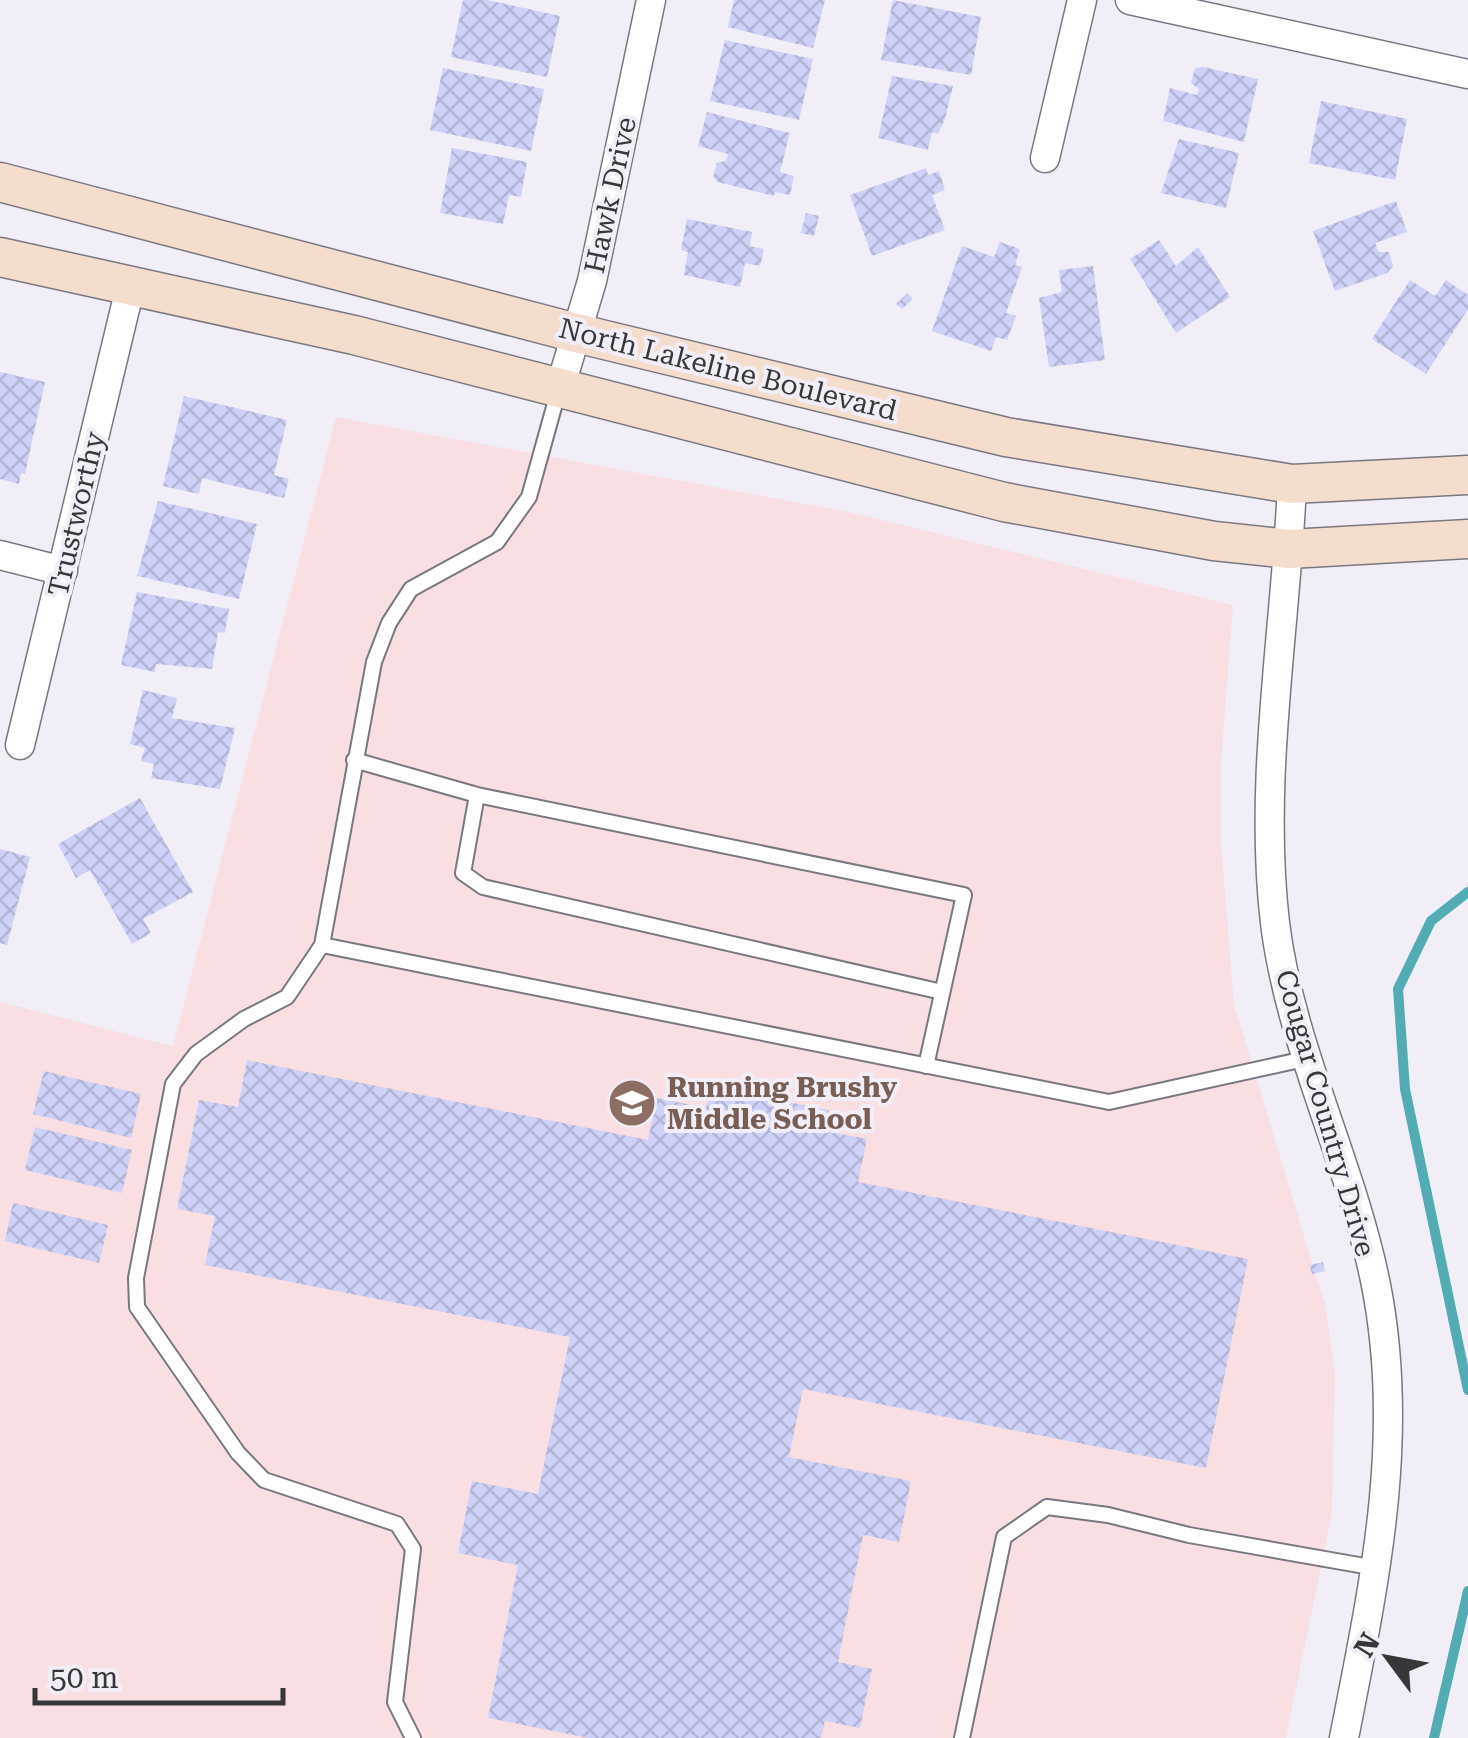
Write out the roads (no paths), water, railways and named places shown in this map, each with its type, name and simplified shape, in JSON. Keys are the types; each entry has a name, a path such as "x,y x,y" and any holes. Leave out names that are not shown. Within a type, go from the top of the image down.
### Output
{"main road":[{"name":"North Lakeline Boulevard","path":"0,182 576,333 1006,437 1292,484 1468,475"},
{"path":"0,257 130,284 560,388 1004,502 1214,541 1289,549 1468,538"}],"street":[{"name":"Hawk Drive","path":"560,388 592,281 651,0"},
{"path":"1045,158 1082,0"},
{"path":"1130,0 1468,74"},
{"name":"Trustworthy","path":"20,745 130,284"},
{"name":"Cougar Country Drive","path":"1292,484 1270,872 1284,978 1356,1206 1388,1355 1391,1435 1377,1568 1344,1738"},
{"path":"0,555 64,570"}],"lane":[{"path":"412,1738 396,1702 412,1549 397,1524 264,1480 238,1453 138,1307 136,1278 173,1084 196,1054 244,1019 288,997 322,945 374,662 389,623 411,589 497,542 528,497 560,388"},
{"path":"354,760 477,795 964,895 926,1066"},
{"path":"477,795 462,873 483,887 942,992"},
{"path":"322,945 1109,1102 1309,1058"},
{"path":"962,1738 1004,1537 1047,1507 1108,1515 1189,1536 1377,1568"}],"waterway":[{"path":"1468,892 1431,921 1398,989 1405,1089 1468,1390"},
{"path":"1434,1738 1468,1591"}],"place":[{"name":"Running Brushy Middle School","path":"632,1103"}]}
